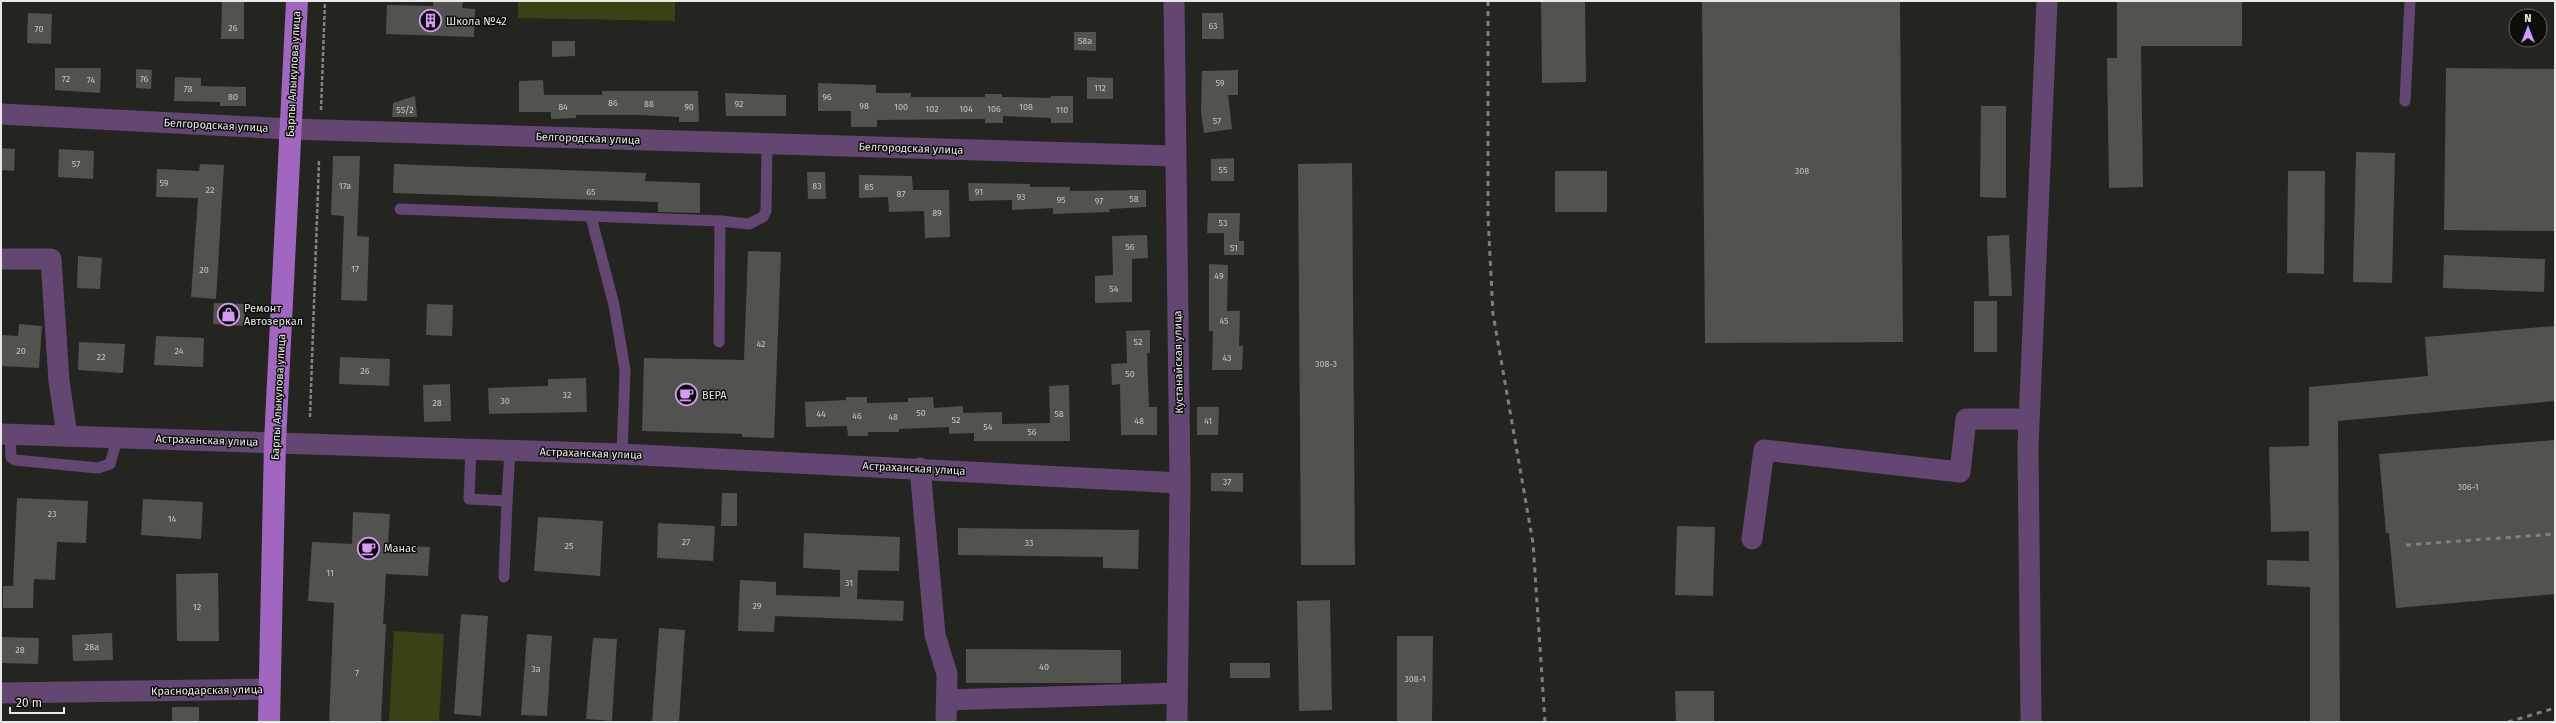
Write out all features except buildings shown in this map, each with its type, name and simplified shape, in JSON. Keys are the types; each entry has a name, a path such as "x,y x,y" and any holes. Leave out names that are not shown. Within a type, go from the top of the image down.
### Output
{"main road":[{"name":"Барпы Алыкулова улица","path":"269,722 275,442 297,1"}],"street":[{"name":"Кустанайская улица","path":"1174,1 1174,156 1180,483 1177,722"},
{"path":"2031,722 2029,419 2047,1"},
{"name":"Белгородская улица","path":"1,114 290,129 1174,156"},
{"path":"1,259 51,259 59,381 67,435"},
{"path":"1752,539 1764,450 1960,472 1966,419 2029,419"},
{"name":"Астраханская улица","path":"5,434 118,436 622,454 920,468 1180,483"},
{"path":"920,468 935,635 947,674 946,722"},
{"name":"Краснодарская улица","path":"1,693 270,689"},
{"path":"947,700 1177,693"}],"lane":[{"path":"2405,101 2410,1"},
{"path":"400,209 720,221 749,224 763,217 766,211 767,143"},
{"path":"591,217 614,305 625,370 622,454"},
{"path":"719,342 720,221"},
{"path":"5,434 11,457 15,460 98,468 110,464 118,436"},
{"path":"471,448 469,499 507,501"},
{"path":"504,577 510,450"}],"path":[{"path":"321,110 325,1"},
{"path":"310,417 319,161"}],"green space":[{"path":"518,1 675,1 675,21 518,18"},
{"path":"394,631 444,634 439,722 389,722"}],"railway":[{"path":"1488,1 1488,217 1493,314 1533,543 1545,722"},
{"path":"2406,545 2555,534"},
{"path":"2508,722 2555,708"}],"place":[{"name":"Школа №42","path":"430,21"},
{"name":"Ремонт Автозеркал","path":"229,314"},
{"name":"ВЕРА","path":"686,395"},
{"name":"Манас","path":"369,548"}]}
